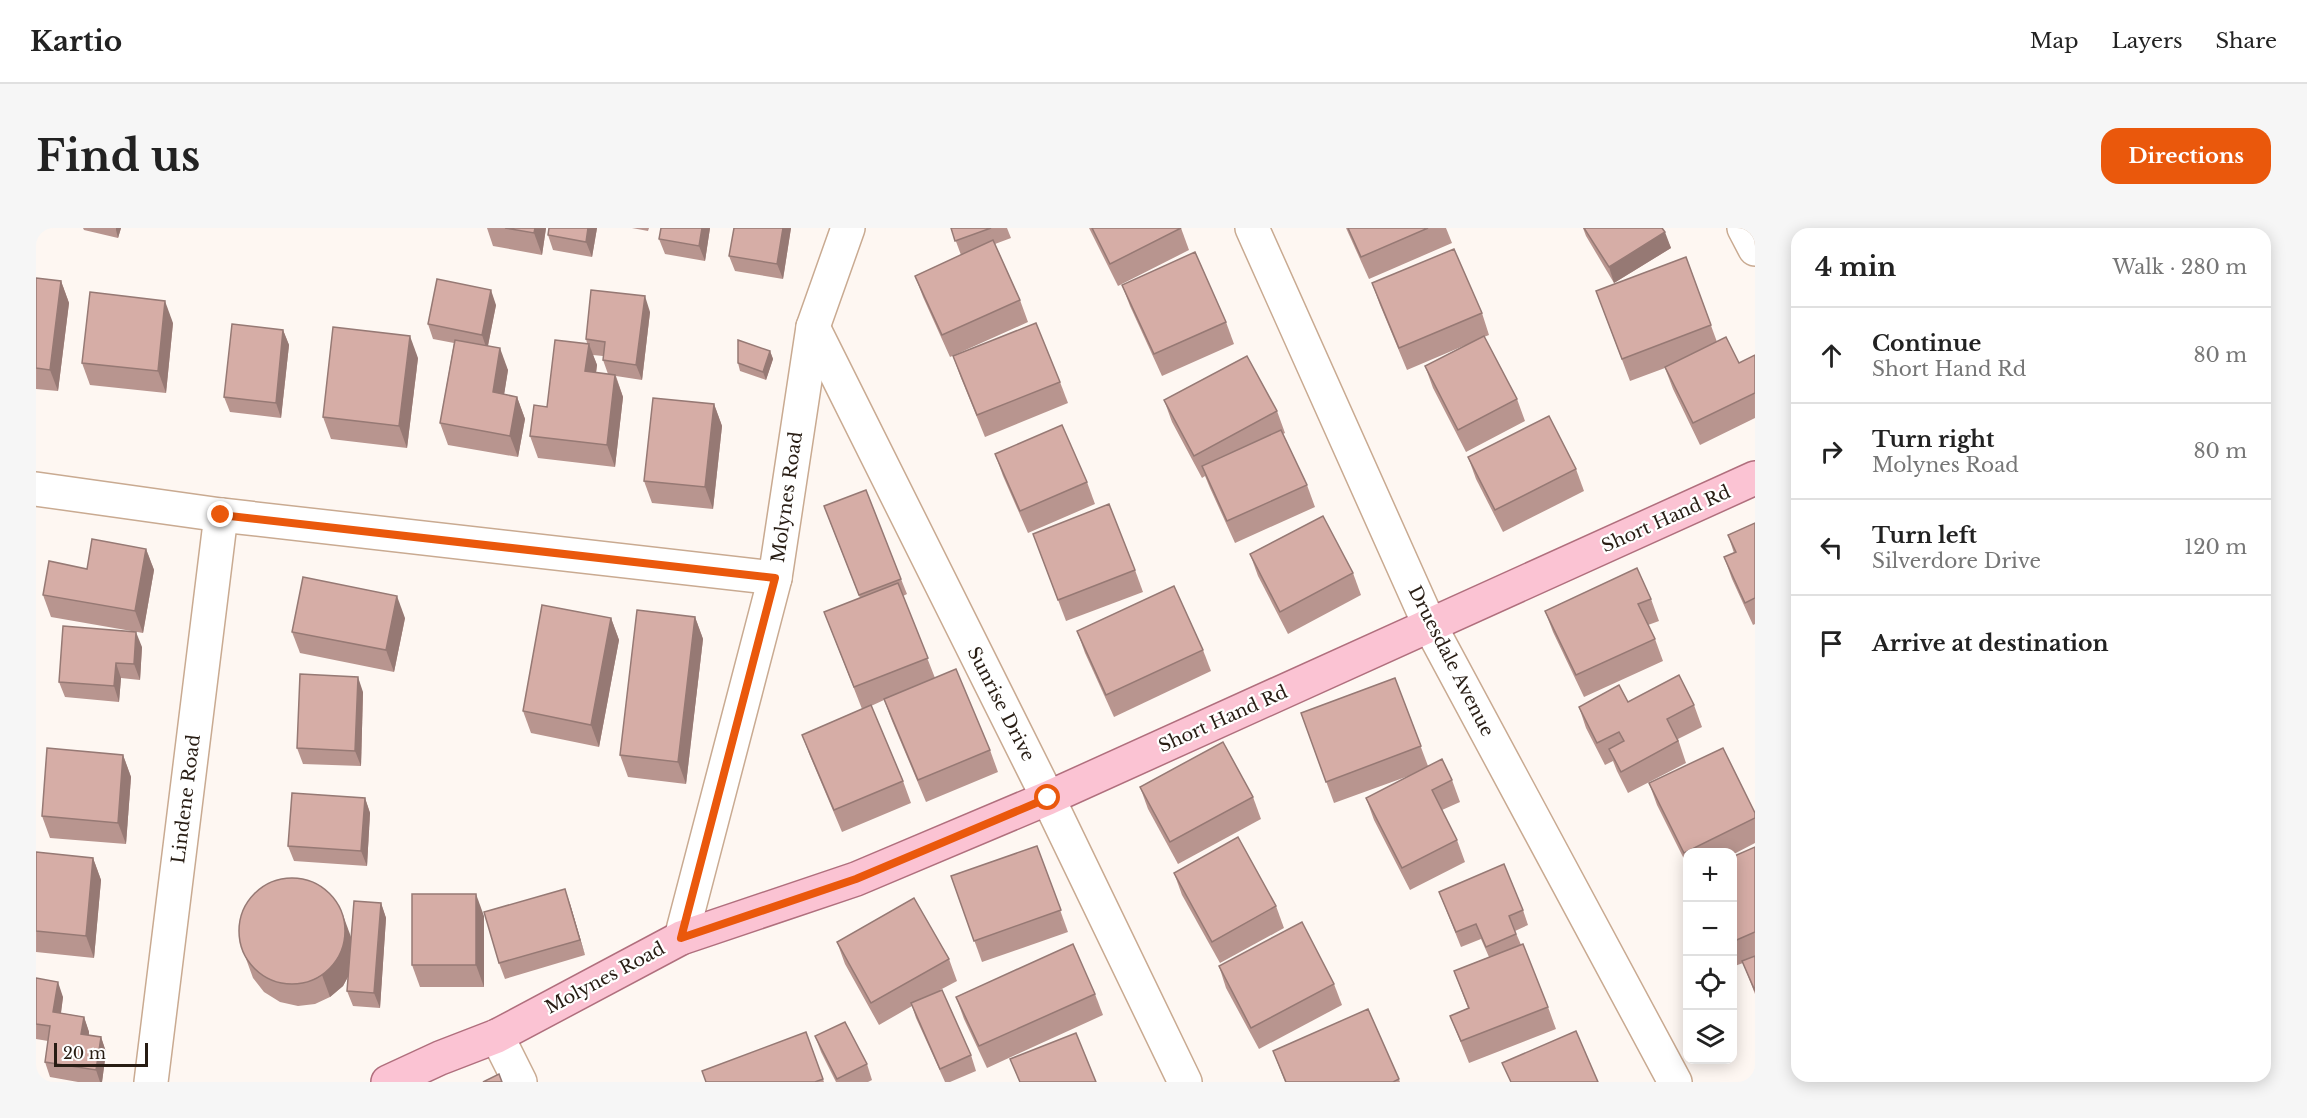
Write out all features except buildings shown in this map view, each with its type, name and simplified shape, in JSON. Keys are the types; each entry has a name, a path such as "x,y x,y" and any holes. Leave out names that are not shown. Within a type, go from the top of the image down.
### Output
{"main road":[{"name":"Short Hand Rd","path":"681,938 856,879 1048,798 1755,478"},
{"name":"Molynes Road","path":"388,1082 440,1058 497,1036 681,938"}],"street":[{"name":"Molynes Road","path":"681,938 775,578 813,327 848,228"},
{"name":"Druesdale Avenue","path":"1252,228 1430,626 1675,1082"},
{"path":"1744,228 1755,249"},
{"name":"Sunrise Drive","path":"813,327 1048,798 1185,1082"},
{"path":"36,489 221,515 775,578"},
{"name":"Lindene Road","path":"151,1082 221,515"},
{"path":"497,1036 520,1082"}],"route":[{"path":"221,515 775,578 681,938 856,879 1048,798"}]}
